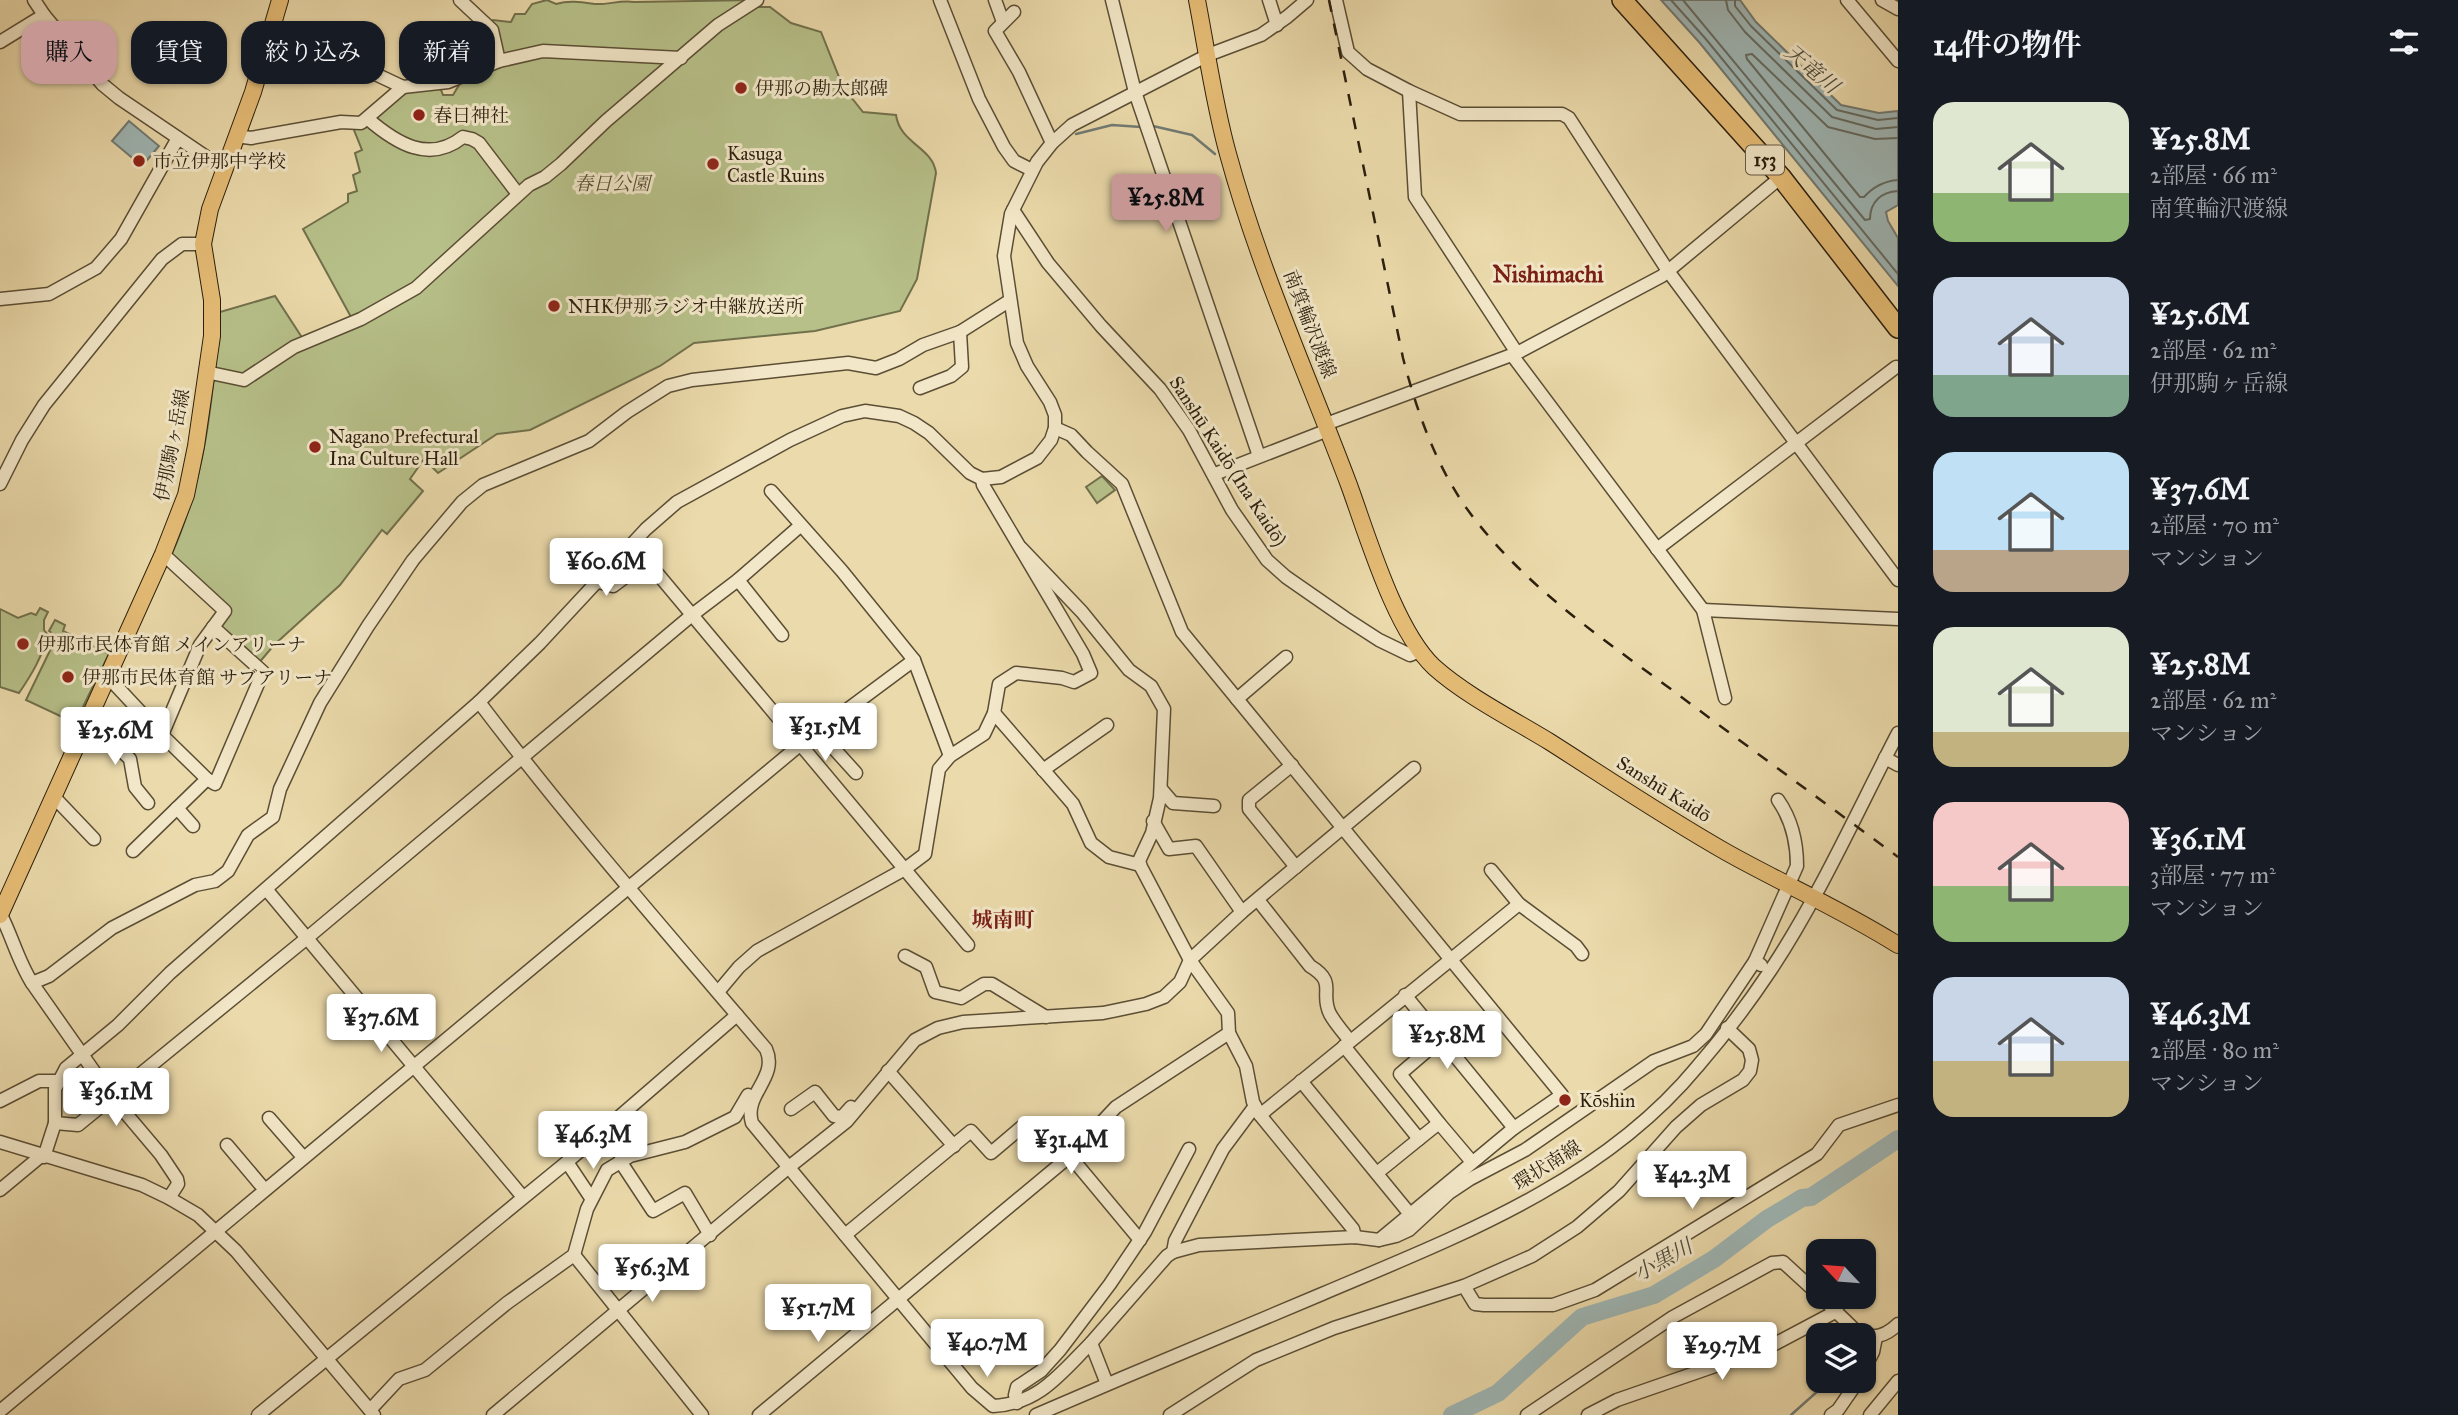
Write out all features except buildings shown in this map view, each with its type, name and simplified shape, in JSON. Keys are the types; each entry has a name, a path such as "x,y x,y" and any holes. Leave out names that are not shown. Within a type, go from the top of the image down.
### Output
{"highway":[{"name":"153","path":"1622,0 1781,177 1898,328"}],"main road":[{"name":"伊那駒ヶ岳線","path":"274,21 280,0"},
{"name":"南箕輪沢渡線","path":"1197,0 1220,124 1237,187 1404,626 1420,652"},
{"name":"伊那駒ヶ岳線","path":"0,914 163,554 186,495 212,336 212,300 202,244 209,209 253,84"},
{"name":"Sanshū Kaidō","path":"1420,652 1440,672 1456,683 1727,852 1859,920 1898,945"}],"street":[{"path":"34,0 102,84 224,169"},
{"path":"460,0 492,30 499,61"},
{"path":"206,372 244,380 294,347 361,319 416,288 518,194 561,164 606,121 718,25 757,0"},
{"path":"940,0 979,99 999,139 1014,160 1032,170"},
{"path":"995,0 1003,22"},
{"path":"1112,0 1135,92 1259,456"},
{"path":"1269,0 1277,25"},
{"path":"0,1190 43,1156 55,1123 57,1081 66,1068 170,973 479,702 540,643 646,529 677,502 790,440 842,416 865,411 899,416 929,433 970,473 982,479 1001,477 1037,458 1046,449 1055,428 1055,415 1017,343 1004,256 1013,210 1032,170 1052,142 1072,125 1208,55 1261,35 1307,0"},
{"path":"1336,0 1348,52 1367,69 1409,91 1460,114 1562,114 1569,118 1668,271 1898,580"},
{"path":"1847,0 1898,61"},
{"path":"1882,0 1898,9"},
{"path":"1014,12 995,32 1019,72 1052,142"},
{"path":"0,42 44,15"},
{"path":"385,79 403,87 448,82 499,61 543,51 681,58"},
{"path":"236,136 251,138 341,122 361,123 403,87"},
{"path":"1409,91 1415,197 1515,354 1703,610 1725,698"},
{"path":"368,119 397,141 413,148 433,149 452,146 463,137 472,139 479,144 518,194"},
{"path":"0,299 49,294 96,268 121,239 178,138"},
{"path":"1215,474 1515,354 1668,271 1781,177"},
{"name":"Sanshū Kaidō (Ina Kaidō)","path":"1013,210 1048,263 1101,326 1160,389 1189,430 1233,510 1268,560 1286,577 1379,640 1410,656 1420,652"},
{"path":"1,481 44,405 162,259 182,244 202,244"},
{"path":"32,983 49,976 111,928 195,886 215,881 228,871 248,835 273,817 280,789 320,703 368,626 412,560 462,502 483,485 589,441 668,386 680,382 848,363 876,368 900,359 923,345 960,332 1009,301"},
{"path":"920,388 951,376 962,367 960,332"},
{"path":"1657,549 1896,367"},
{"path":"1055,428 1071,435 1122,484 1182,632 1562,1095 1514,1128 1379,1240"},
{"path":"718,992 738,967 757,951 905,869 925,855 939,769 950,756 984,734 994,713 999,684 1016,673 1062,678 1074,682 1091,673 1083,654 983,485 982,479"},
{"path":"771,491 842,571 914,660 950,756"},
{"path":"55,1123 78,1125 307,938 800,526"},
{"path":"1021,548 1082,612 1129,670 1151,686 1164,709 1160,798 1152,833 1139,861 1140,865 1190,960 1228,1013 1229,1033 1246,1066 1257,1111 1353,1229 1355,1237"},
{"path":"162,735 200,645 225,611 163,554"},
{"path":"598,582 613,586 637,570 645,569 657,573 968,946"},
{"path":"738,580 782,635"},
{"path":"1703,610 1898,619"},
{"path":"107,676 162,735 215,784 263,672 213,627"},
{"path":"1237,699 1286,657"},
{"path":"0,1411 801,744 914,660"},
{"path":"479,702 628,888 766,1049 770,1065 750,1107 752,1123 982,1398 993,1406 1017,1403 1033,1397 1046,1387 1091,1343 1173,1252 1179,1234 1223,1149 1257,1111 1301,1081 1519,904"},
{"path":"994,713 1073,804 1091,843 1109,857 1140,865"},
{"path":"89,720 130,759 135,786 148,803"},
{"path":"1044,770 1107,724"},
{"path":"818,731 856,773"},
{"name":"環状南線","path":"1036,1415 1459,1236 1530,1201 1617,1143 1696,1069 1770,971 1813,896 1898,733"},
{"path":"1885,758 1898,765"},
{"path":"1292,765 1249,800 1249,809 1296,867"},
{"path":"493,1415 847,1121 915,1040 938,1028 963,1022 1102,1013 1146,1004 1164,997 1180,982 1190,960 1241,912 1414,768"},
{"path":"133,851 207,779"},
{"path":"1161,789 1173,803 1214,806"},
{"path":"54,797 94,839"},
{"path":"1173,1252 1199,1245 1355,1237 1379,1240 1396,1236 1409,1230 1470,1179 1525,1150 1654,1061 1693,1046 1706,1034 1755,961 1797,866 1797,851 1788,814 1778,800"},
{"path":"177,808 192,826"},
{"path":"1153,821 1169,849 1196,846 1241,912"},
{"path":"1491,870 1519,904 1576,946 1582,954"},
{"path":"266,889 522,1196"},
{"path":"1258,900 1310,966 1327,981 1330,1014 1347,1044 1419,1139"},
{"path":"0,914 13,938 21,965 32,983 112,1097 161,1155 177,1179 169,1198"},
{"path":"905,956 926,967 935,992 961,998 984,984 992,984 1047,1017"},
{"path":"1755,961 1770,971"},
{"path":"1405,995 1514,1128"},
{"path":"258,1415 522,1196 567,1162 737,1015"},
{"path":"1170,1415 1256,1360 1334,1328 1464,1286 1532,1256 1577,1227 1619,1192 1676,1128 1701,1105 1743,1080 1750,1071 1752,1060 1749,1049 1727,1028"},
{"path":"759,1415 1070,1156 1116,1107 1229,1033"},
{"path":"1380,1091 1442,1038"},
{"path":"888,1071 954,1146"},
{"path":"1400,1074 1472,1162"},
{"path":"0,1101 39,1081 57,1081"},
{"path":"1301,1081 1409,1213"},
{"path":"0,1142 142,1185 198,1215 217,1231 270,1290 372,1412 400,1379 425,1370 507,1303 574,1255 591,1198 607,1170 630,1156 685,1142 735,1117 754,1085 763,1082"},
{"path":"791,1109 815,1092 834,1116 842,1117 873,1082 878,1083"},
{"path":"1464,1286 1475,1304 1484,1305 1553,1305 1595,1290 1817,1154 1839,1125 1898,1105"},
{"path":"269,1118 303,1157"},
{"path":"1377,1173 1439,1123"},
{"path":"845,1235 971,1131 991,1153 1024,1125 1070,1156 1140,1240"},
{"path":"227,1145 265,1190"},
{"path":"1017,1403 1017,1387 1041,1371 1060,1350 1140,1240 1189,1149"},
{"path":"620,1161 653,1211 685,1193 710,1235"},
{"path":"567,1162 591,1198"},
{"path":"574,1255 702,1415"},
{"path":"1527,1415 1673,1318 1772,1263 1783,1262 1806,1283"},
{"path":"1588,1415 1618,1400 1767,1348 1837,1311 1848,1323"},
{"path":"1876,1334 1891,1331 1898,1324"},
{"path":"1091,1343 1107,1384"},
{"path":"1870,1415 1898,1381"},
{"path":"1831,1415 1850,1393"}],"green space":[{"name":"春日公園","path":"547,0 556,4 600,4 755,0 758,7 770,7 791,23 821,32 843,87 863,112 896,115 904,133 934,164 936,173 917,279 900,311 815,331 694,343 660,366 530,430 497,434 438,473 424,459 410,479 423,491 387,534 382,530 340,585 274,645 258,664 216,627 228,611 170,558 200,468 211,406 220,312 275,296 303,339 351,317 303,229 348,202 348,194 357,191 353,175 360,172 355,153 362,150 354,130 355,119 422,84 432,84 443,95 453,95 460,84 495,84 495,21 492,21 493,20 511,22 515,14 525,14 532,4"},
{"path":"1102,476 1115,490 1097,503 1086,487"},
{"name":"伊那市民体育館 メインアリーナ","path":"40,608 48,612 44,620 44,630 48,635 36,665 19,693 0,687 0,609 18,618 31,613 36,615"},
{"name":"伊那市民体育館 サブアリーナ","path":"55,620 65,625 63,631 109,654 75,723 26,700 57,636 49,631"}],"water":[{"path":"1661,0 1740,0 1756,22 1841,105 1879,113 1898,111 1898,205 1886,212 1898,238 1898,286 1699,42"},
{"path":"129,121 159,146 142,166 112,141"}],"waterway":[{"path":"1076,134 1112,125 1141,127"},
{"path":"1153,126 1192,135 1215,154"},
{"name":"小黒川","path":"1452,1415 1498,1393 1582,1317 1654,1295 1714,1259 1767,1219 1802,1198 1811,1197 1898,1139"},
{"path":"1791,1415 1816,1393"}],"railway":[{"path":"1329,0 1403,358 1429,438 1458,495 1491,539 1537,586 1562,607 1898,857"}],"place":[{"name":"伊那の勘太郎碑","path":"741,88"},
{"name":"春日神社","path":"419,115"},
{"name":"市立伊那中学校","path":"139,161"},
{"name":"Kasuga Castle Ruins","path":"713,164"},
{"name":"NHK伊那ラジオ中継放送所","path":"554,306"},
{"name":"Nagano Prefectural Ina Culture Hall","path":"315,447"},
{"name":"伊那市民体育館 メインアリーナ","path":"23,644"},
{"name":"伊那市民体育館 サブアリーナ","path":"68,677"},
{"name":"Kōshin","path":"1565,1100"}],"district":[{"name":"Nishimachi","path":"1548,274"},
{"name":"城南町","path":"1003,920"}],"water label":[{"name":"天竜川","path":"1812,69"}]}
